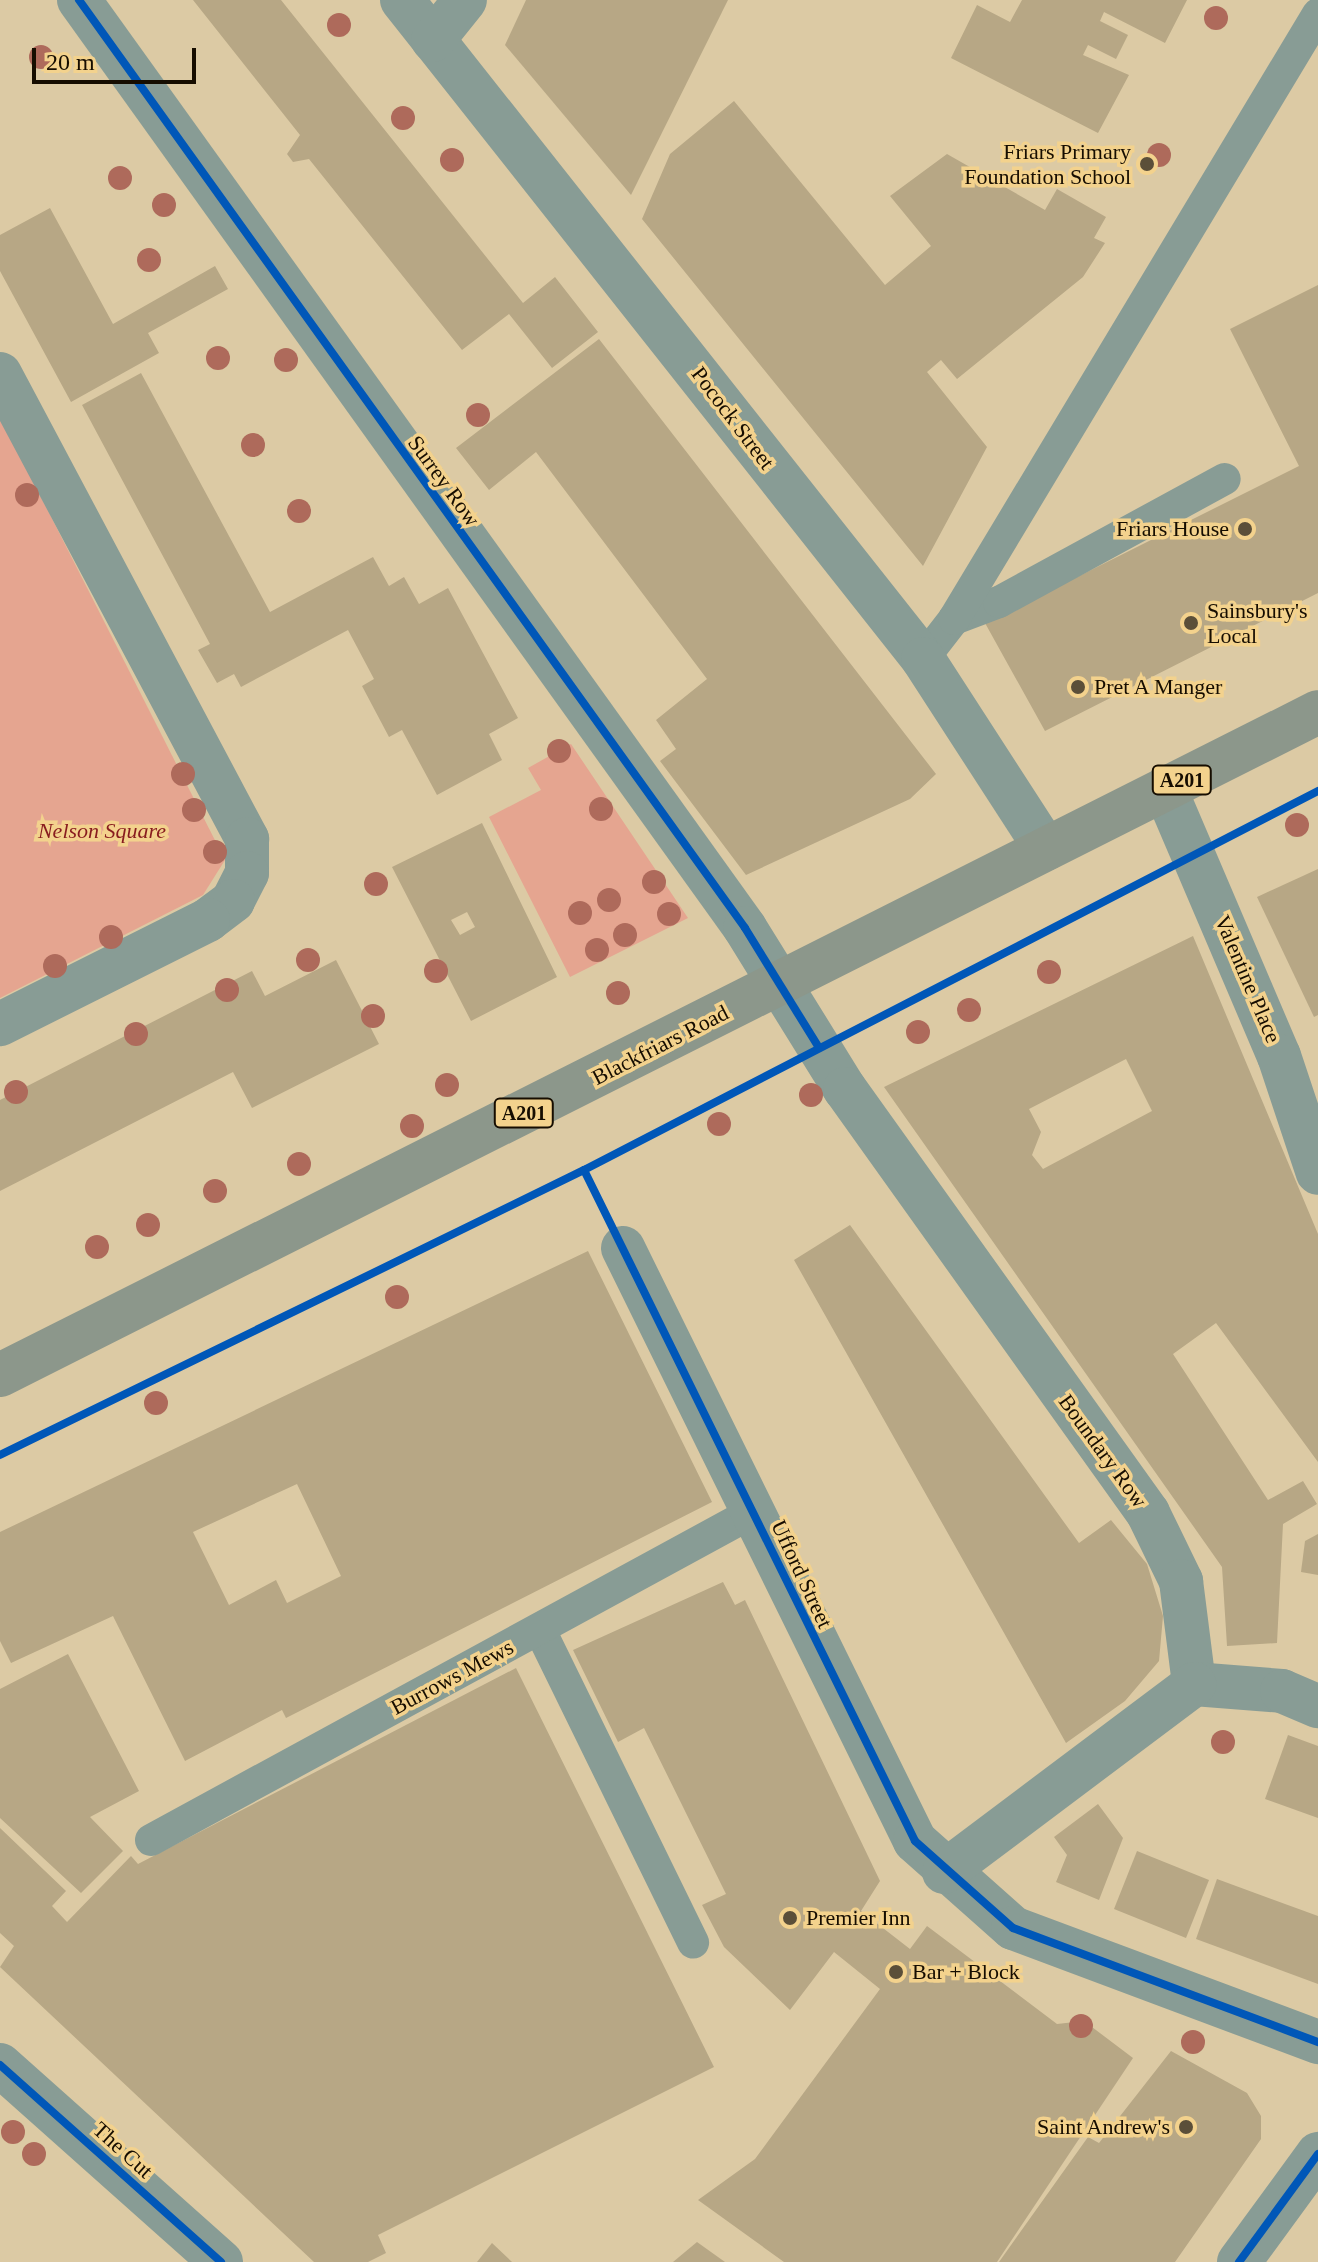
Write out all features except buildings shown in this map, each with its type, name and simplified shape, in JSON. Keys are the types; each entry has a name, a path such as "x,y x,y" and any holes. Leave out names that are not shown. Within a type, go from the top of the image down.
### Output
{"main road":[{"name":"Blackfriars Road","path":"0,1375 1318,712"}],"street":[{"name":"Surrey Row","path":"79,0 780,983"},
{"name":"Pocock Street","path":"402,0 923,659 1046,849"},
{"path":"433,40 465,0"},
{"path":"0,374 247,839 247,873 233,901 208,920 0,1024"},
{"name":"Valentine Place","path":"1165,789 1279,1056 1318,1173"},
{"name":"Boundary Row","path":"780,983 845,1089 1167,1544 1181,1581 1194,1684"},
{"name":"Ufford Street","path":"623,1248 893,1806 944,1872 1013,1928 1318,2042"},
{"path":"944,1872 1194,1684 1282,1691 1318,1706"},
{"name":"The Cut","path":"0,2065 221,2262"},
{"path":"1239,2262 1318,2154"}],"lane":[{"path":"923,659 954,619 1318,14"},
{"path":"954,619 999,602 1225,479"},
{"name":"Burrows Mews","path":"151,1840 753,1512"},
{"path":"540,1630 693,1943"}],"green space":[{"name":"Nelson Square","path":"0,416 225,860 203,895 0,998"},
{"path":"571,744 688,918 570,977 489,817 541,790 528,768"}],"cycle path":[{"path":"79,0 745,928 819,1048"},
{"path":"0,1455 584,1170 1318,791"},
{"path":"584,1170 915,1841 1013,1928 1318,2042"},
{"path":"0,2065 221,2262"},
{"path":"1239,2262 1318,2154"}],"place":[{"name":"Friars Primary Foundation School","path":"1147,164"},
{"name":"Friars House","path":"1245,529"},
{"name":"Sainsbury's Local","path":"1191,623"},
{"name":"Pret A Manger","path":"1078,687"},
{"name":"Premier Inn","path":"790,1918"},
{"name":"Bar + Block","path":"896,1972"},
{"name":"Saint Andrew's","path":"1186,2127"}]}
